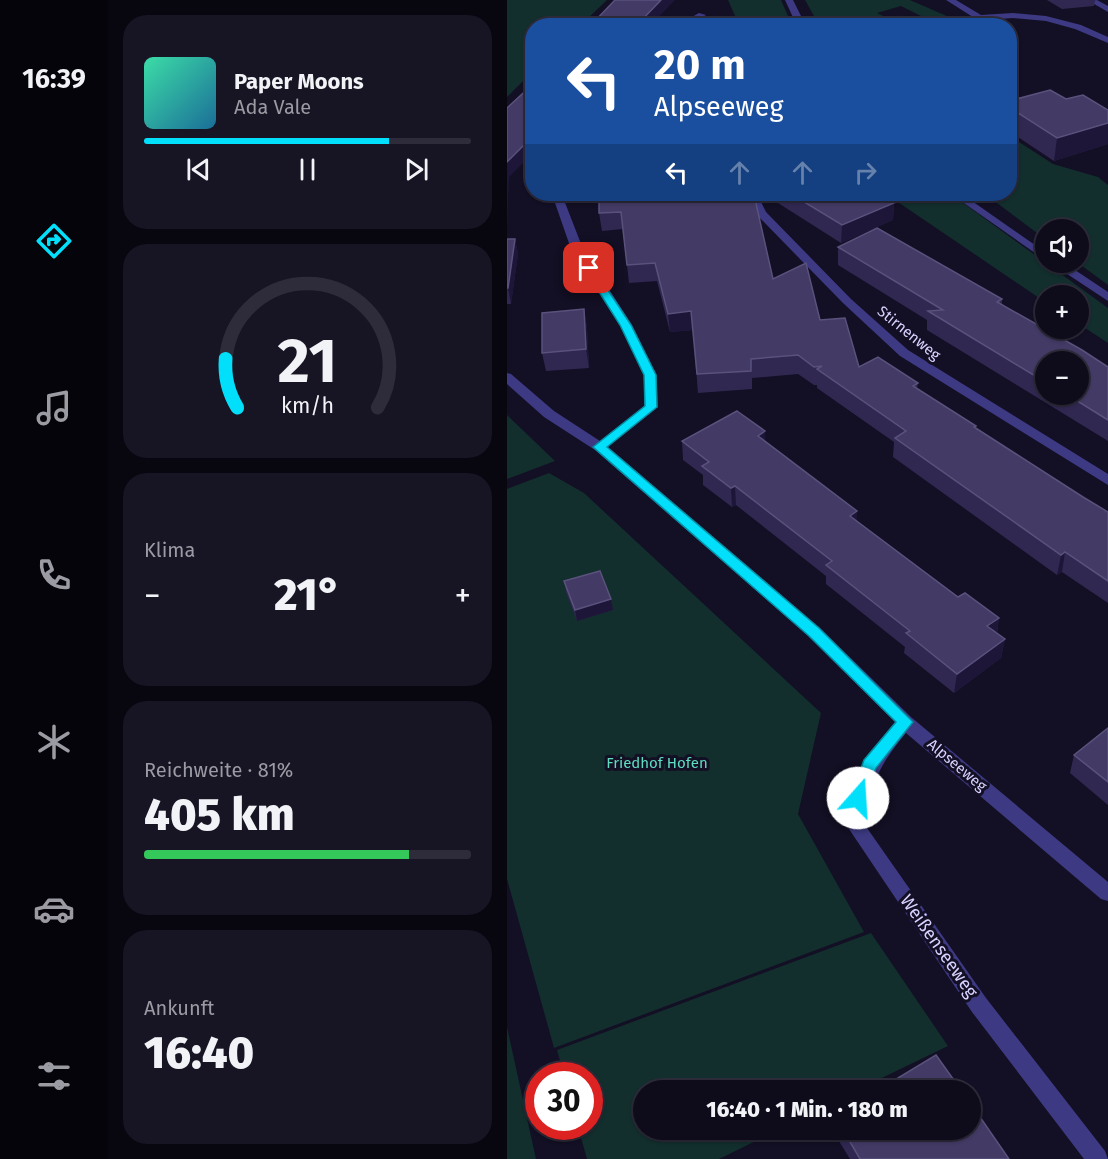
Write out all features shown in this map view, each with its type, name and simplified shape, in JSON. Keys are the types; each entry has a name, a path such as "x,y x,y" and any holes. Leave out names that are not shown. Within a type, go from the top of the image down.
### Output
{"street":[{"path":"789,0 798,18"},
{"path":"950,0 975,18"},
{"path":"1093,1 1108,9"},
{"path":"991,18 1002,14 1044,18 1108,40"},
{"path":"696,18 702,15"},
{"path":"559,201 577,249 625,325 650,375 651,407 600,447"},
{"name":"Stirnenweg","path":"755,201 761,213 847,302 904,353 1108,480"},
{"path":"966,201 1035,250"},
{"path":"1071,273 1108,297"},
{"name":"Alpseeweg","path":"507,377 549,414 600,447 814,632 905,722 1108,893"},
{"name":"Weißenseeweg","path":"905,722 870,765 858,798 858,829 979,1005 1097,1159"}],"green space":[{"path":"507,0 607,0 588,18 525,18 525,79 507,97"},
{"path":"728,0 781,0 789,18 736,18"},
{"path":"805,0 910,0 949,17 921,16 901,6 877,13 887,18 815,18"},
{"path":"1017,141 1053,164 1098,177 1108,185 1108,285 1089,271 1089,219 1035,219 1035,232 994,201 1017,201"},
{"path":"896,201 961,201 1035,255 1035,273 1060,273 1076,285 1035,285 1035,295"},
{"path":"1089,294 1108,308 1108,343 1089,331"},
{"path":"507,415 555,461 507,479"},
{"name":"Friedhof Hofen","path":"549,473 584,493 821,713 798,814 864,932 554,1048 507,879 507,489"},
{"path":"871,933 948,1046 878,1080 633,1080 633,1140 758,1140 719,1159 587,1159 582,1140 603,1140 603,1062 560,1062 557,1050"},
{"path":"507,1027 525,1109 525,1140 532,1140 536,1159 507,1159"}],"building":[{"path":"615,0 661,0 644,18 598,18"},
{"path":"1050,90 1066,99 1083,95 1108,110 1108,123 1057,138 1017,112 1017,99"},
{"path":"525,91 525,144 507,162 507,108"},
{"path":"599,201 755,201 773,279 806,263 820,320 845,318 859,367 878,357 918,383 913,386 1108,512 1108,581 1065,552 1061,555 895,438 906,431 817,369 822,366 814,367 798,355 751,359 751,371 697,374 691,311 668,314 655,263 627,265 621,212 599,213"},
{"path":"803,201 891,201 894,203 842,225"},
{"path":"877,228 1002,299 997,302 1035,323 1035,339 1063,339 1084,351 1035,351 1035,376 928,311 943,310 838,247"},
{"path":"507,239 515,239 508,288 507,288"},
{"path":"584,309 586,349 542,353 542,313"},
{"path":"1089,355 1108,367 1108,420 1084,405 1089,405"},
{"path":"737,411 765,431 758,436 857,511 850,516 958,597 965,593 999,618 987,626 1005,639 957,674 906,633 910,631 826,565 832,561 735,486 731,488 702,466 709,462 682,441"},
{"path":"600,571 611,599 575,610 564,581"},
{"path":"1108,728 1108,782 1074,755"},
{"path":"936,1055 954,1080 895,1080"},
{"path":"981,1118 1009,1159 860,1159 849,1140 981,1140"}],"route":[{"path":"589,268 625,325 650,375 651,407 631,425 600,447 814,632 905,722 870,765 858,798"}]}
